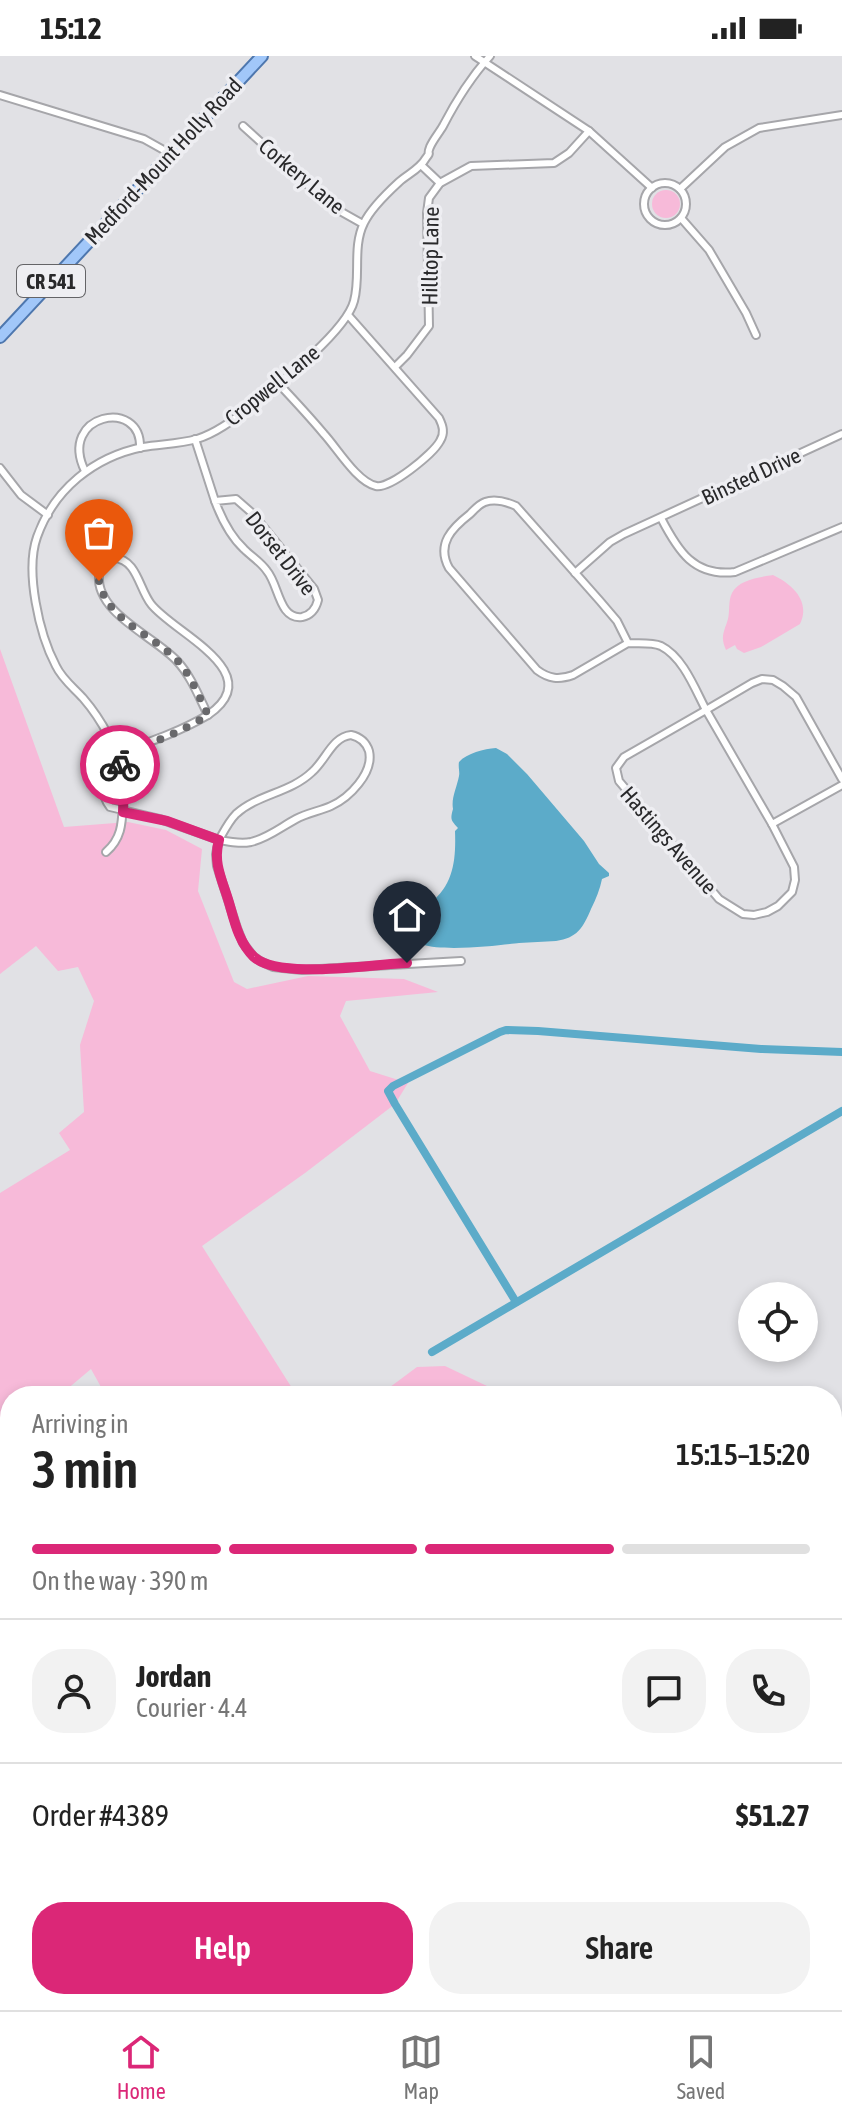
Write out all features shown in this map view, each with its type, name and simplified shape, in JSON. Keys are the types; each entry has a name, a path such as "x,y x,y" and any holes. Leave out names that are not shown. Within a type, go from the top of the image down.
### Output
{"main road":[{"name":"Medford-Mount Holly Road","path":"0,337 262,56"}],"street":[{"path":"475,56 589,131 652,188"},
{"path":"363,224 399,182 428,157 430,147 462,91 490,56"},
{"path":"0,95 152,142 169,153"},
{"path":"680,189 725,147 759,128 842,115"},
{"name":"Corkery Lane","path":"243,126 331,206 363,224"},
{"name":"Hilltop Lane","path":"395,367 429,326 427,213 429,198 440,183 471,166 554,163 569,153 589,131"},
{"name":"Hilltop Lane","path":"421,165 440,183"},
{"path":"666,183 680,189 686,198 686,209 681,218 666,225 651,220 644,204 652,188 666,183"},
{"path":"681,218 709,250 756,335"},
{"name":"Cropwell Lane","path":"123,812 123,775 116,754 92,710 56,667 39,619 32,555 38,534 67,488 85,471 108,458 140,448 195,439 215,430 278,383 330,337 348,315 356,290 358,245 363,224"},
{"path":"278,383 355,472 370,484 382,486 394,482 435,448 443,433 439,418 348,315"},
{"path":"85,471 80,458 80,440 86,429 101,420 118,417 128,422 138,434 140,448"},
{"name":"Binsted Drive","path":"575,573 610,542 842,434"},
{"name":"Dorset Drive","path":"195,439 215,501 235,540 274,579 280,601 287,612 304,617 314,610 318,600 314,589 252,513 236,499 215,501"},
{"path":"0,468 21,495 48,515"},
{"path":"628,643 617,621 516,506 508,502 482,503 448,534 444,559 449,568 545,676 564,678 573,675 628,643 653,644 661,646 680,663 706,710 762,679 773,680 796,697 842,782 772,824"},
{"path":"661,518 675,546 695,565 723,574 735,572 842,527"},
{"path":"208,715 177,660 121,617 106,600 99,575 108,560 126,561 155,609 222,664 226,694 208,715 131,750 105,758 106,805 123,812 167,821 219,840 240,843 257,840 343,799 368,766 368,751 362,739 351,735 341,737 320,764 300,781 238,813 219,840 217,866 243,943 253,956 273,967 302,970 461,961"},
{"name":"Hastings Avenue","path":"706,710 772,824 794,867 792,892 767,912 743,914 719,899 619,781 616,768 624,757 706,710"},
{"path":"106,852 120,834 123,812"}],"shaded area":[{"path":"666,190 676,194 680,204 676,214 666,218 656,214 652,204 656,194"},
{"path":"773,575 798,594 803,608 800,624 761,647 744,653 735,645 726,650 723,634 732,593 744,582"},
{"path":"0,649 64,827 128,822 166,830 202,849 198,891 234,982 247,989 308,976 404,979 438,992 346,1001 340,1016 370,1071 408,1083 395,1104 202,1246 291,1386 100,1386 91,1369 71,1386 0,1386 0,1193 70,1150 59,1133 84,1112 80,1045 94,1001 78,967 58,971 36,946 0,974"},
{"path":"445,1366 487,1386 391,1386 417,1367"}],"water":[{"path":"496,748 507,754 527,774 584,841 609,876 602,879 582,927 563,940 453,948 418,943 409,936 409,925 415,915 438,896 452,871 455,831 458,828 452,815 453,797 459,762 476,752"}],"waterway":[{"path":"516,1302 395,1104 388,1091 393,1086 506,1030 842,1052"},
{"path":"432,1352 842,1111"}],"way so far":[{"path":"99,581 106,600 115,612 177,660 208,715 116,754 120,765"}],"route":[{"path":"120,765 124,784 123,812 167,821 219,840 217,866 237,928 243,943 260,961 273,967 302,970 407,963"}]}
